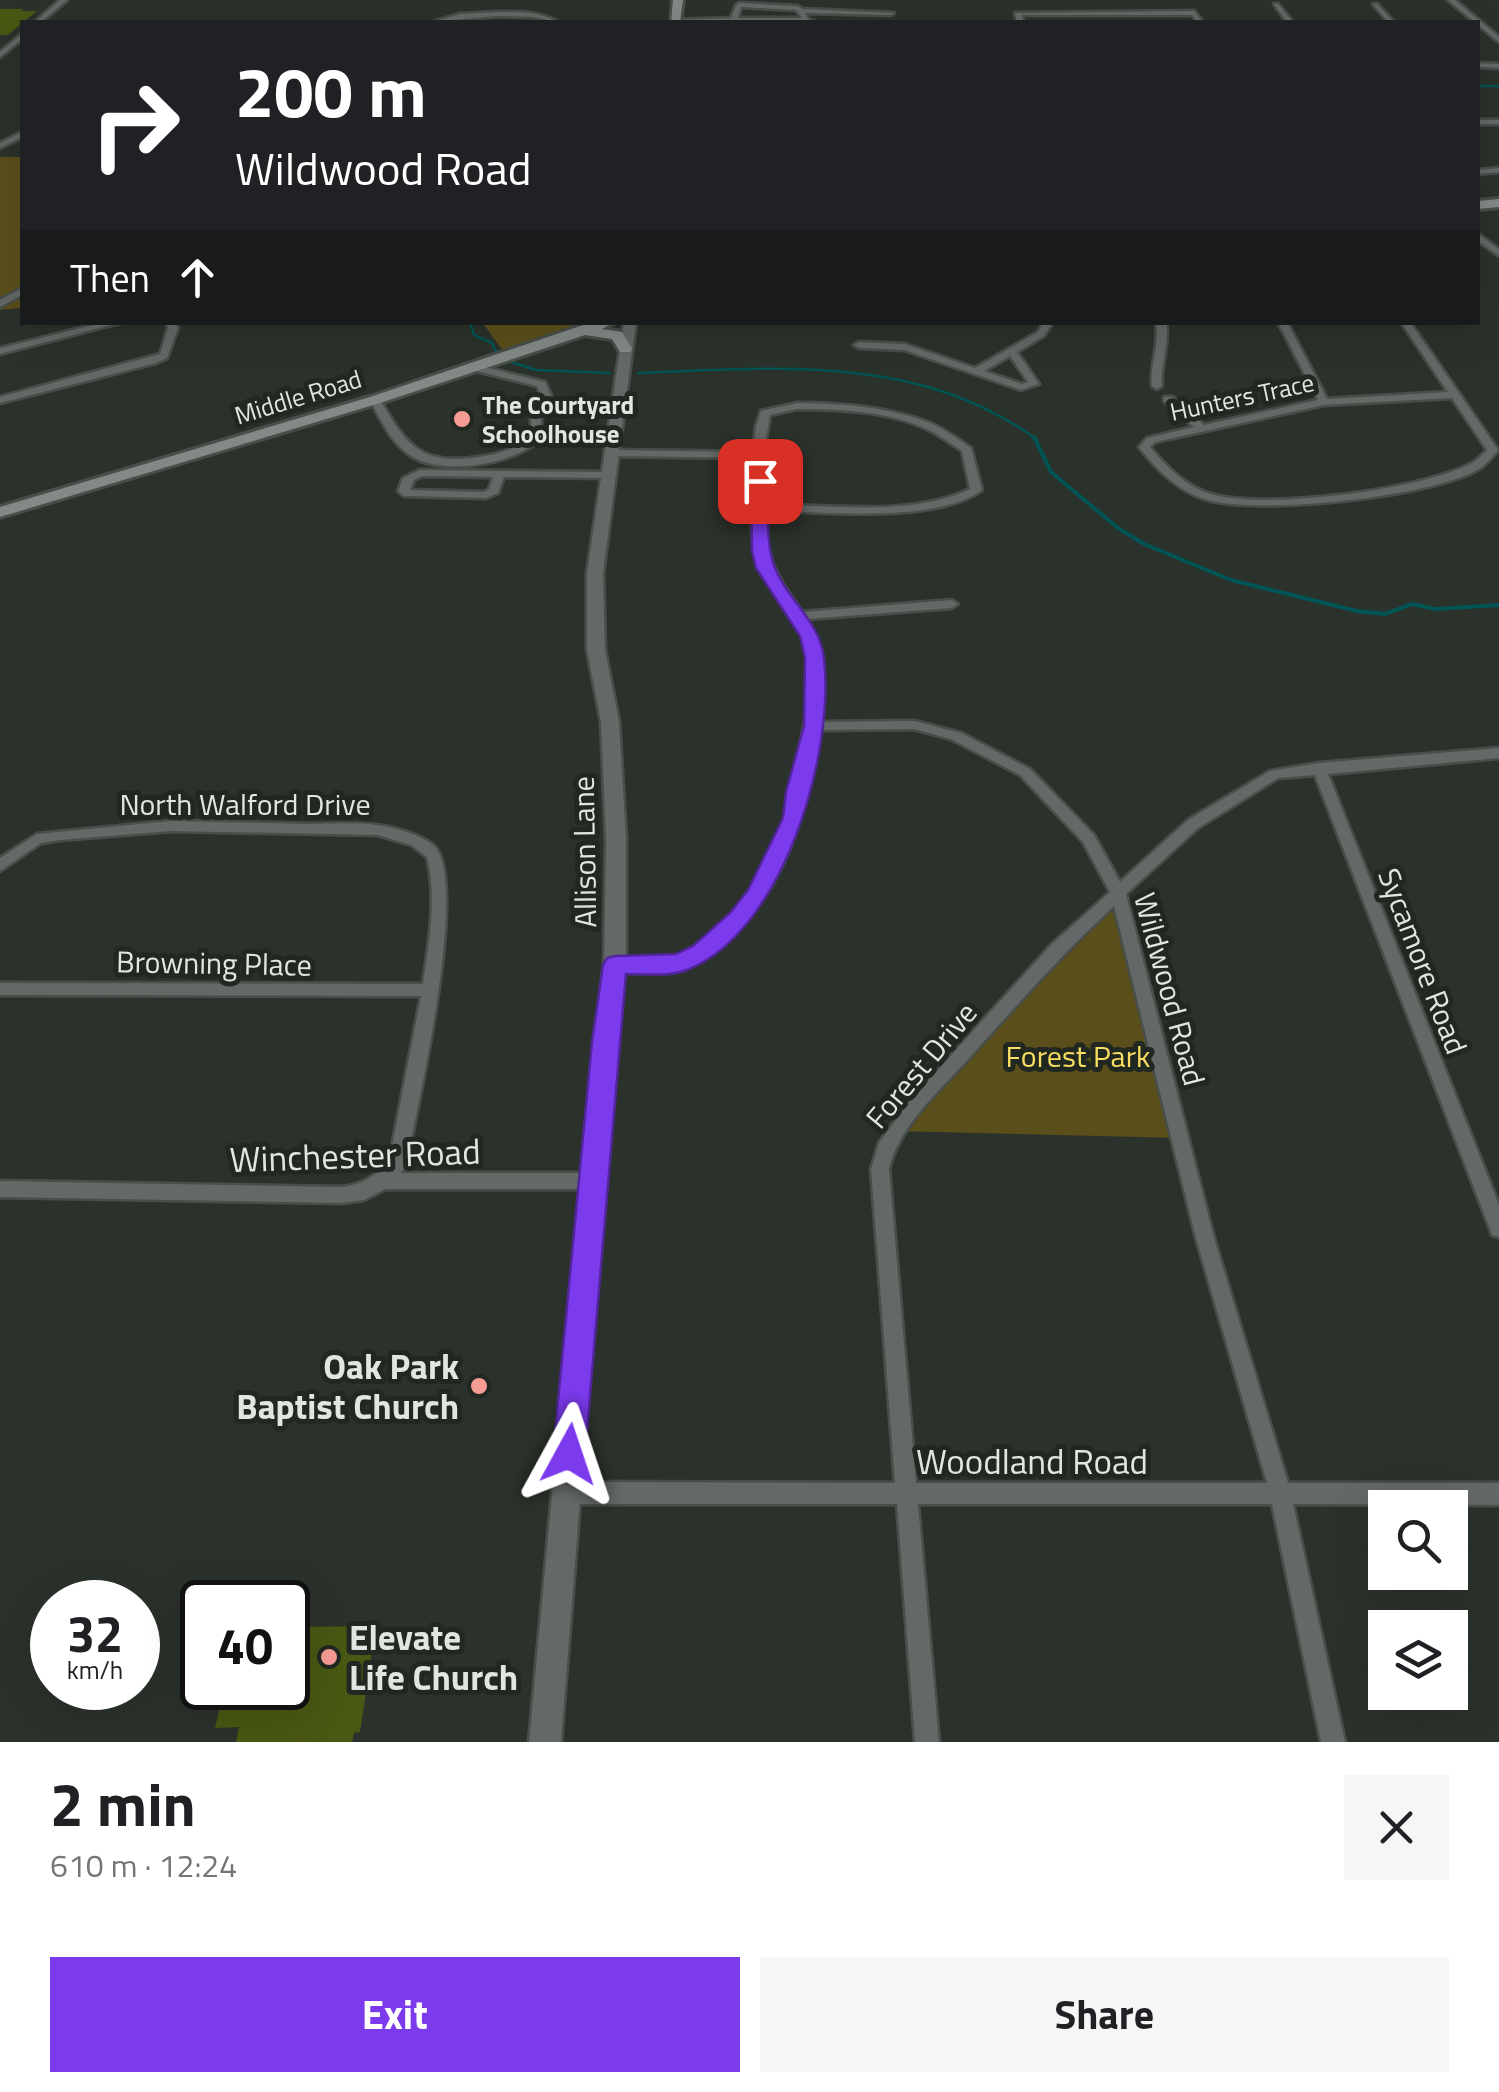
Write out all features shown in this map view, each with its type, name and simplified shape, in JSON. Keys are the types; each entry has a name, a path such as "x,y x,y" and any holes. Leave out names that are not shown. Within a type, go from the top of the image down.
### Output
{"main road":[{"name":"Middle Road","path":"0,512 375,400 599,325"},
{"path":"574,333 605,331 617,335 625,349"}],"street":[{"path":"40,20 64,0"},
{"path":"1451,0 1474,20"},
{"path":"734,20 740,5 788,4 808,20"},
{"path":"1276,6 1288,20"},
{"path":"1374,6 1389,20"},
{"path":"800,11 891,13"},
{"path":"866,13 868,20"},
{"path":"1020,20 1018,13 1194,13 1199,20"},
{"path":"443,20 462,15 541,16 550,20"},
{"path":"0,55 20,38"},
{"path":"0,351 107,325"},
{"path":"0,400 164,356 172,325"},
{"name":"Allison Lane","path":"545,1742 615,965 616,839 611,742 594,622 595,573 629,325"},
{"path":"978,370 1040,334 1047,325"},
{"path":"1156,380 1165,343 1162,325"},
{"path":"1284,325 1324,402"},
{"path":"1407,325 1496,451"},
{"path":"858,345 905,347 1021,387 1034,384 1011,351"},
{"path":"375,400 394,436 424,461 461,464 508,454 530,444 536,438 536,408 546,394 541,384 472,366"},
{"name":"Hunters Trace","path":"1453,395 1324,402 1150,440 1144,447 1187,489 1216,500 1315,502 1462,474 1481,465 1496,451"},
{"path":"1168,399 1202,429"},
{"path":"615,965 679,964 701,953 738,920 757,894 794,818 796,792 815,726 814,658 800,616 766,568 760,507 762,417 781,407 820,408 922,423 967,450 976,490 963,500 925,506 760,507"},
{"path":"499,476 494,491 486,495 408,494 404,490 409,478 416,474 499,476 610,464 760,456"},
{"path":"800,616 952,604"},
{"name":"Wildwood Road","path":"815,726 914,724 956,736 1025,772 1090,839 1119,895 1204,1238 1280,1493 1334,1742"},
{"name":"Forest Drive","path":"927,1742 880,1170 885,1148 914,1108 1058,948 1193,824 1275,774 1499,753"},
{"name":"Sycamore Road","path":"1318,768 1499,1229"},
{"name":"North Walford Drive","path":"0,866 37,838 60,835 170,826 378,830 433,854 442,878 428,990"},
{"name":"Browning Place","path":"0,988 428,990"},
{"path":"382,1181 397,1165 428,990"},
{"name":"Winchester Road","path":"0,1190 342,1195 364,1192 382,1181 593,1181"},
{"name":"Woodland Road","path":"566,1493 1499,1494"}],"green space":[{"path":"0,157 20,157 20,310 0,310"},
{"path":"484,325 590,325 506,355"},
{"name":"Forest Park","path":"1119,895 1180,1138 896,1131"}],"building":[{"path":"0,9 37,11 20,20 20,25 8,35 0,35"},
{"name":"Elevate Life Church","path":"376,1626 360,1732 354,1733 352,1742 236,1742 239,1727 215,1728 219,1710 310,1710 310,1627"}],"waterway":[{"path":"1480,86 1499,86"},
{"path":"471,325 474,335 492,343 496,352"},
{"path":"511,362 536,370 610,373"},
{"path":"638,373 794,369 896,379 945,392 992,412 1035,439"},
{"path":"1035,439 1051,472 1118,528 1144,544 1231,580 1357,611 1385,614 1412,604 1435,609 1499,605"}],"place":[{"name":"The Courtyard Schoolhouse","path":"462,419"},
{"name":"Oak Park Baptist Church","path":"479,1386"},
{"name":"Elevate Life Church","path":"329,1657"}],"route":[{"path":"569,1454 615,965 679,964 701,953 738,920 757,894 794,818 796,792 815,726 810,636 766,568 761,551 760,481"}]}
